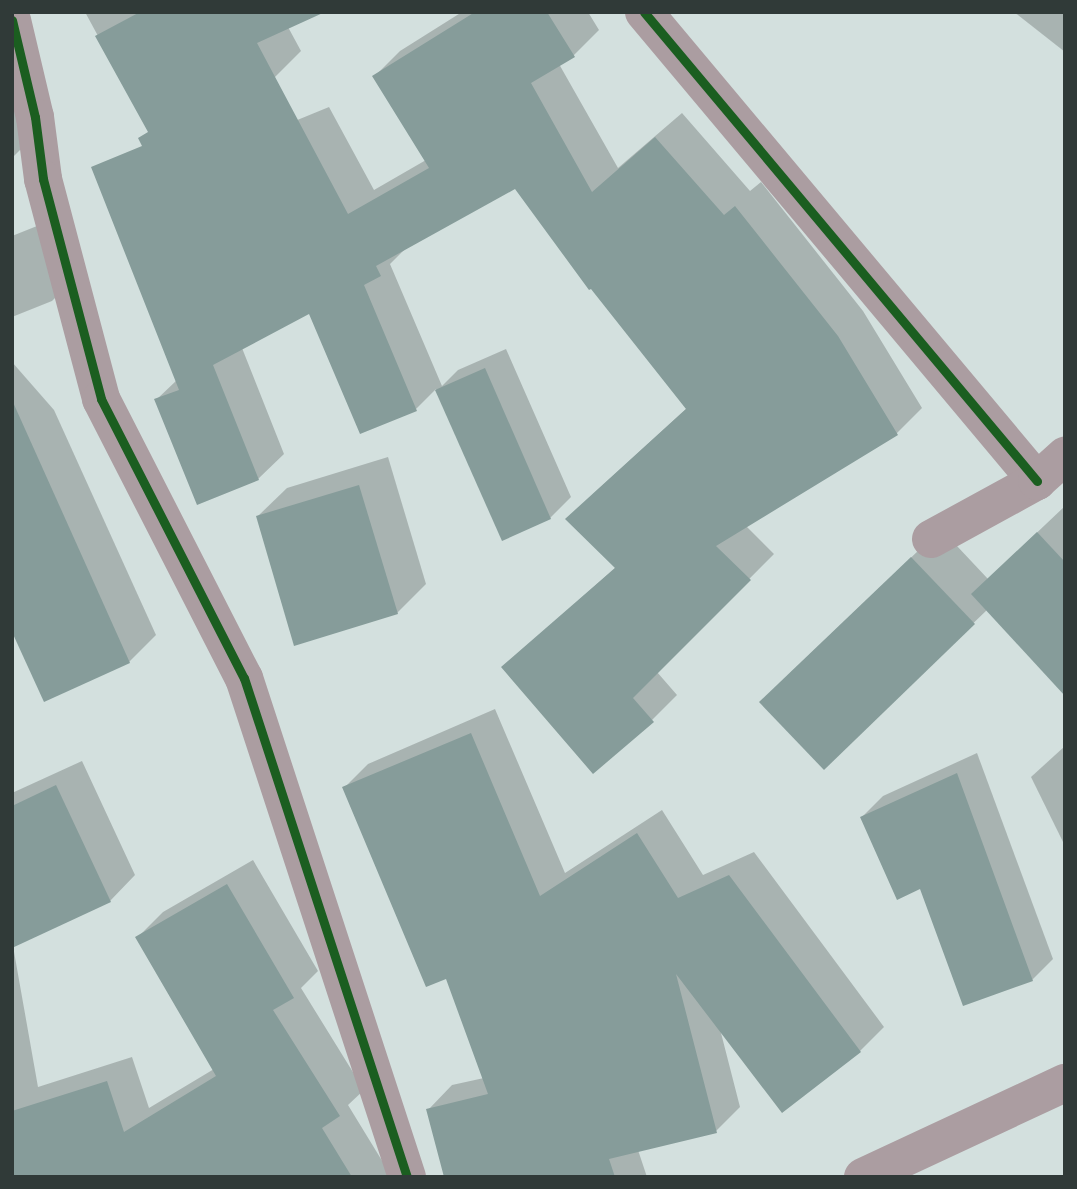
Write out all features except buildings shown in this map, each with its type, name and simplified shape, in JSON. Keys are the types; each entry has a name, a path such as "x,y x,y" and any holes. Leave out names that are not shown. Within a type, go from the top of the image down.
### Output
{"street":[{"path":"643,12 1051,469 931,539"},
{"path":"12,20 35,117 43,179 101,399 244,678 407,1177"},
{"path":"863,1177 1065,1083"}],"cycle path":[{"path":"644,12 1037,481"},
{"path":"12,20 35,117 43,179 101,399 244,678 407,1177"}]}
